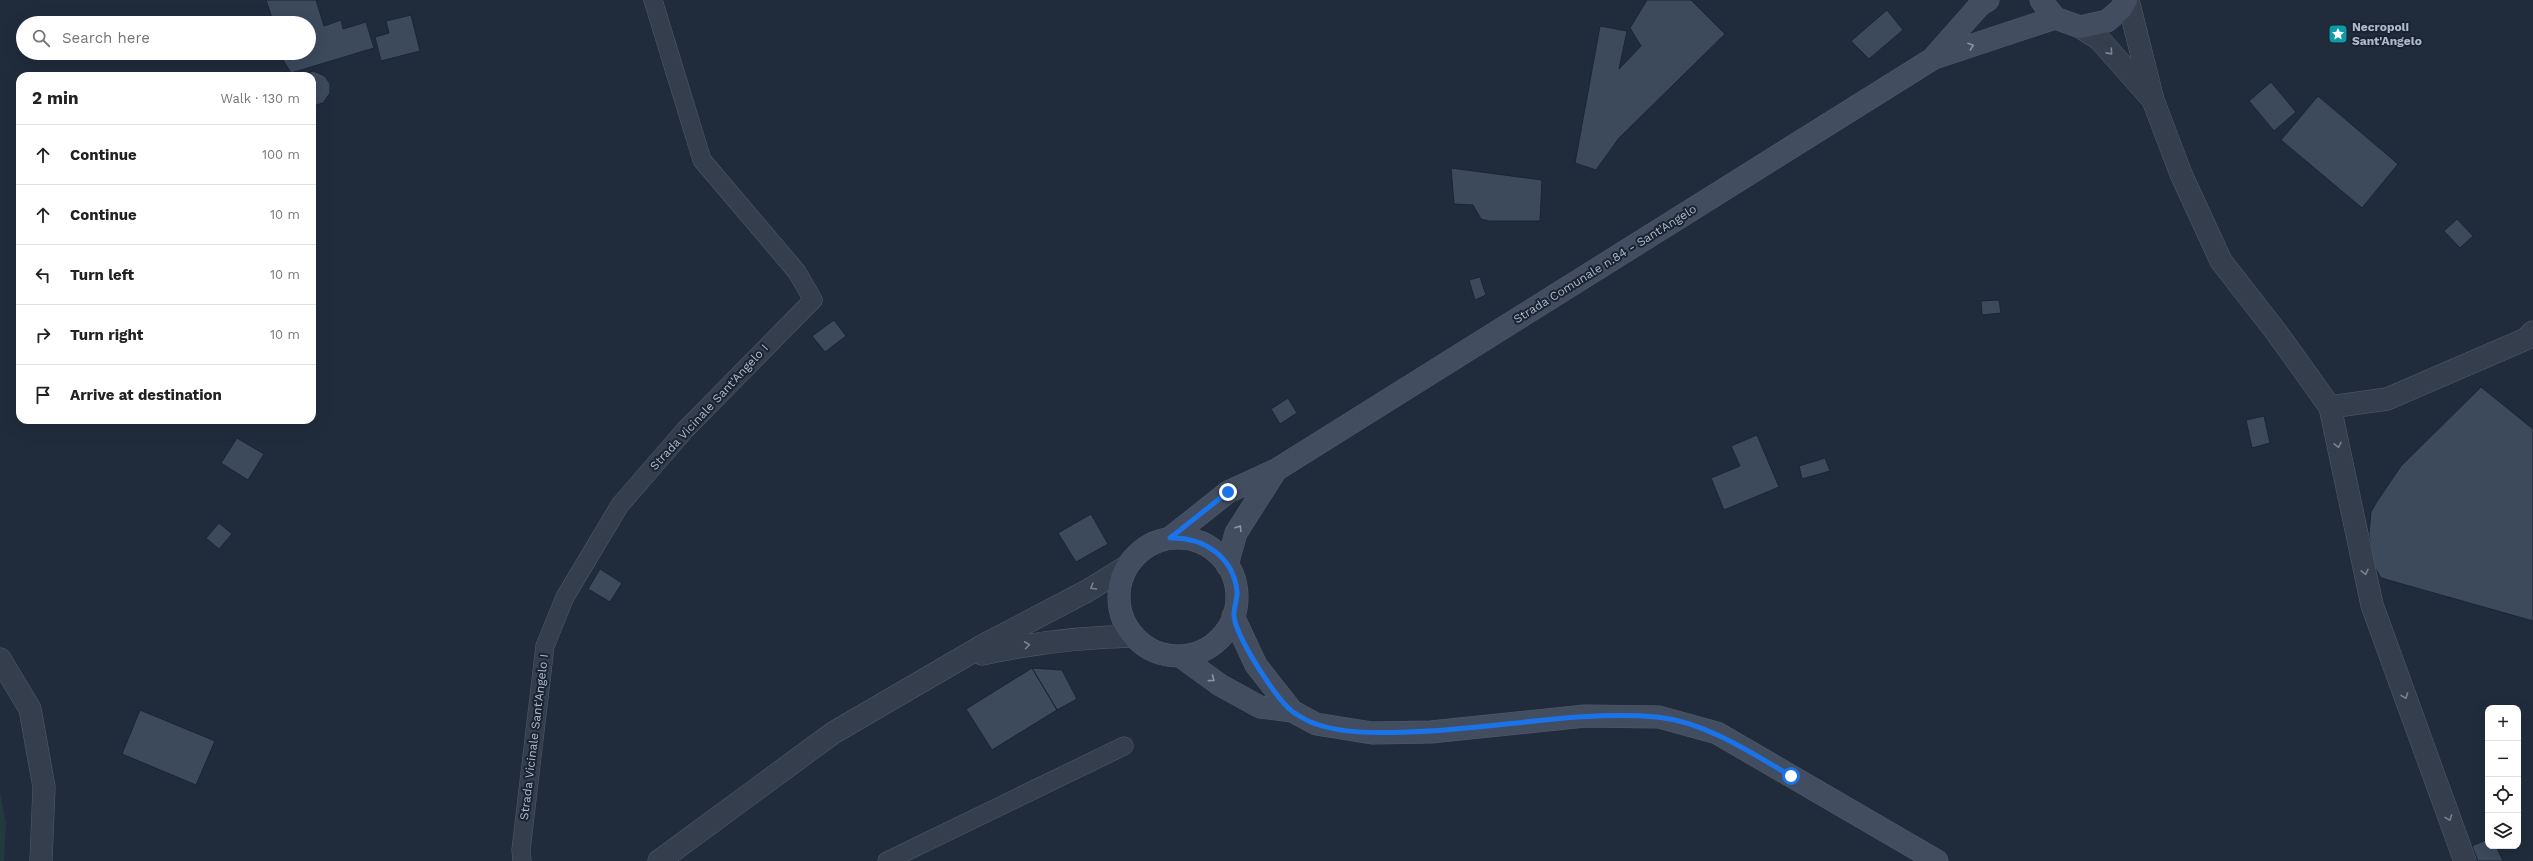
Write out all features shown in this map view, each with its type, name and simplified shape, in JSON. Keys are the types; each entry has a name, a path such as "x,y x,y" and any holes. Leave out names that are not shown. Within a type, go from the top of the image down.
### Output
{"street":[{"name":"Strada Comunale n.84 - Sant'Angelo","path":"1934,58 1980,5 1988,0"},
{"path":"2041,0 2055,18 2080,27 2099,39 2153,100"},
{"path":"2080,27 2107,21 2127,0"},
{"path":"2127,0 2153,100 2181,174 2221,261 2277,333 2330,407 2372,605 2465,861"},
{"name":"Strada Comunale n.84 - Sant'Angelo","path":"1170,538 1228,492 1276,470 1934,58 2055,18"},
{"path":"2330,407 2387,399 2526,339 2533,332"},
{"name":"Strada Comunale n.84 - Sant'Angelo","path":"1227,564 1236,533 1276,470"},
{"path":"659,861 833,733 962,658 1088,591 1126,567 1141,549 1162,539 1186,538 1208,546 1227,564 1232,573 1237,591 1230,626 1218,641 1201,652 1180,656 1160,654 1141,644 1127,629 1119,610 1118,589 1126,567"},
{"path":"1233,616 1256,665 1292,711"},
{"path":"962,658 1022,645 1100,637 1134,636"},
{"path":"1180,656 1220,685 1260,708 1292,711 1316,724 1372,733 1431,732 1585,716 1659,717 1716,733 1937,861"},
{"path":"0,659 30,709 44,787 41,861"}],"lane":[{"name":"Strada Vicinale Sant'Angelo I","path":"522,861 521,850 545,646 565,597 620,505 685,430 813,300 797,272 702,160 653,0"},
{"path":"887,861 1124,746"}],"green space":[{"path":"0,792 6,823 4,861 0,861"}],"building":[{"path":"266,0 316,0 324,26 341,20 343,29 366,22 374,48 290,72 283,60 316,60 316,16 271,16"},
{"path":"1647,0 1691,0 1725,34 1619,138 1596,170 1575,163 1600,26 1627,31 1619,69 1641,46 1630,28"},
{"path":"1887,10 1903,30 1869,59 1851,41"},
{"path":"411,15 420,51 381,61 375,37 389,33 386,21"},
{"path":"316,72 325,76 330,84 330,93 323,103 316,105"},
{"path":"2271,82 2296,112 2274,131 2249,101"},
{"path":"2318,96 2398,164 2362,208 2281,140"},
{"path":"1451,168 1542,180 1540,221 1489,221 1481,219 1473,205 1454,204"},
{"path":"2457,219 2473,236 2460,248 2444,231"},
{"path":"1480,277 1486,295 1475,300 1469,280"},
{"path":"1999,300 2001,313 1982,315 1981,301"},
{"path":"834,320 846,336 825,352 812,336"},
{"path":"2481,387 2533,429 2533,621 2381,578 2373,564 2369,534 2371,512 2376,503 2401,466"},
{"path":"1288,398 1297,413 1280,424 1271,409"},
{"path":"2264,416 2270,443 2252,448 2246,420"},
{"path":"1757,435 1779,487 1724,510 1711,478 1740,466 1731,446"},
{"path":"237,438 264,454 248,480 221,463"},
{"path":"1825,458 1830,471 1802,479 1799,466"},
{"path":"1091,514 1108,544 1076,562 1058,533"},
{"path":"219,523 232,534 219,549 206,538"},
{"path":"600,569 622,583 610,602 588,589"},
{"path":"1032,668 1062,670 1077,699 1057,710"},
{"path":"1032,668 1057,710 992,750 966,709"},
{"path":"140,710 215,741 196,785 122,754"},
{"path":"2485,840 2485,849 2497,849 2503,861 2478,861 2472,846"}],"place":[{"name":"Necropoli Sant'Angelo","path":"2338,34"}],"route":[{"path":"1228,492 1170,538 1186,538 1208,546 1222,558 1232,573 1237,591 1236,609 1233,616 1256,665 1292,711 1316,724 1372,733 1431,732 1585,716 1659,717 1716,733 1791,776"}]}
